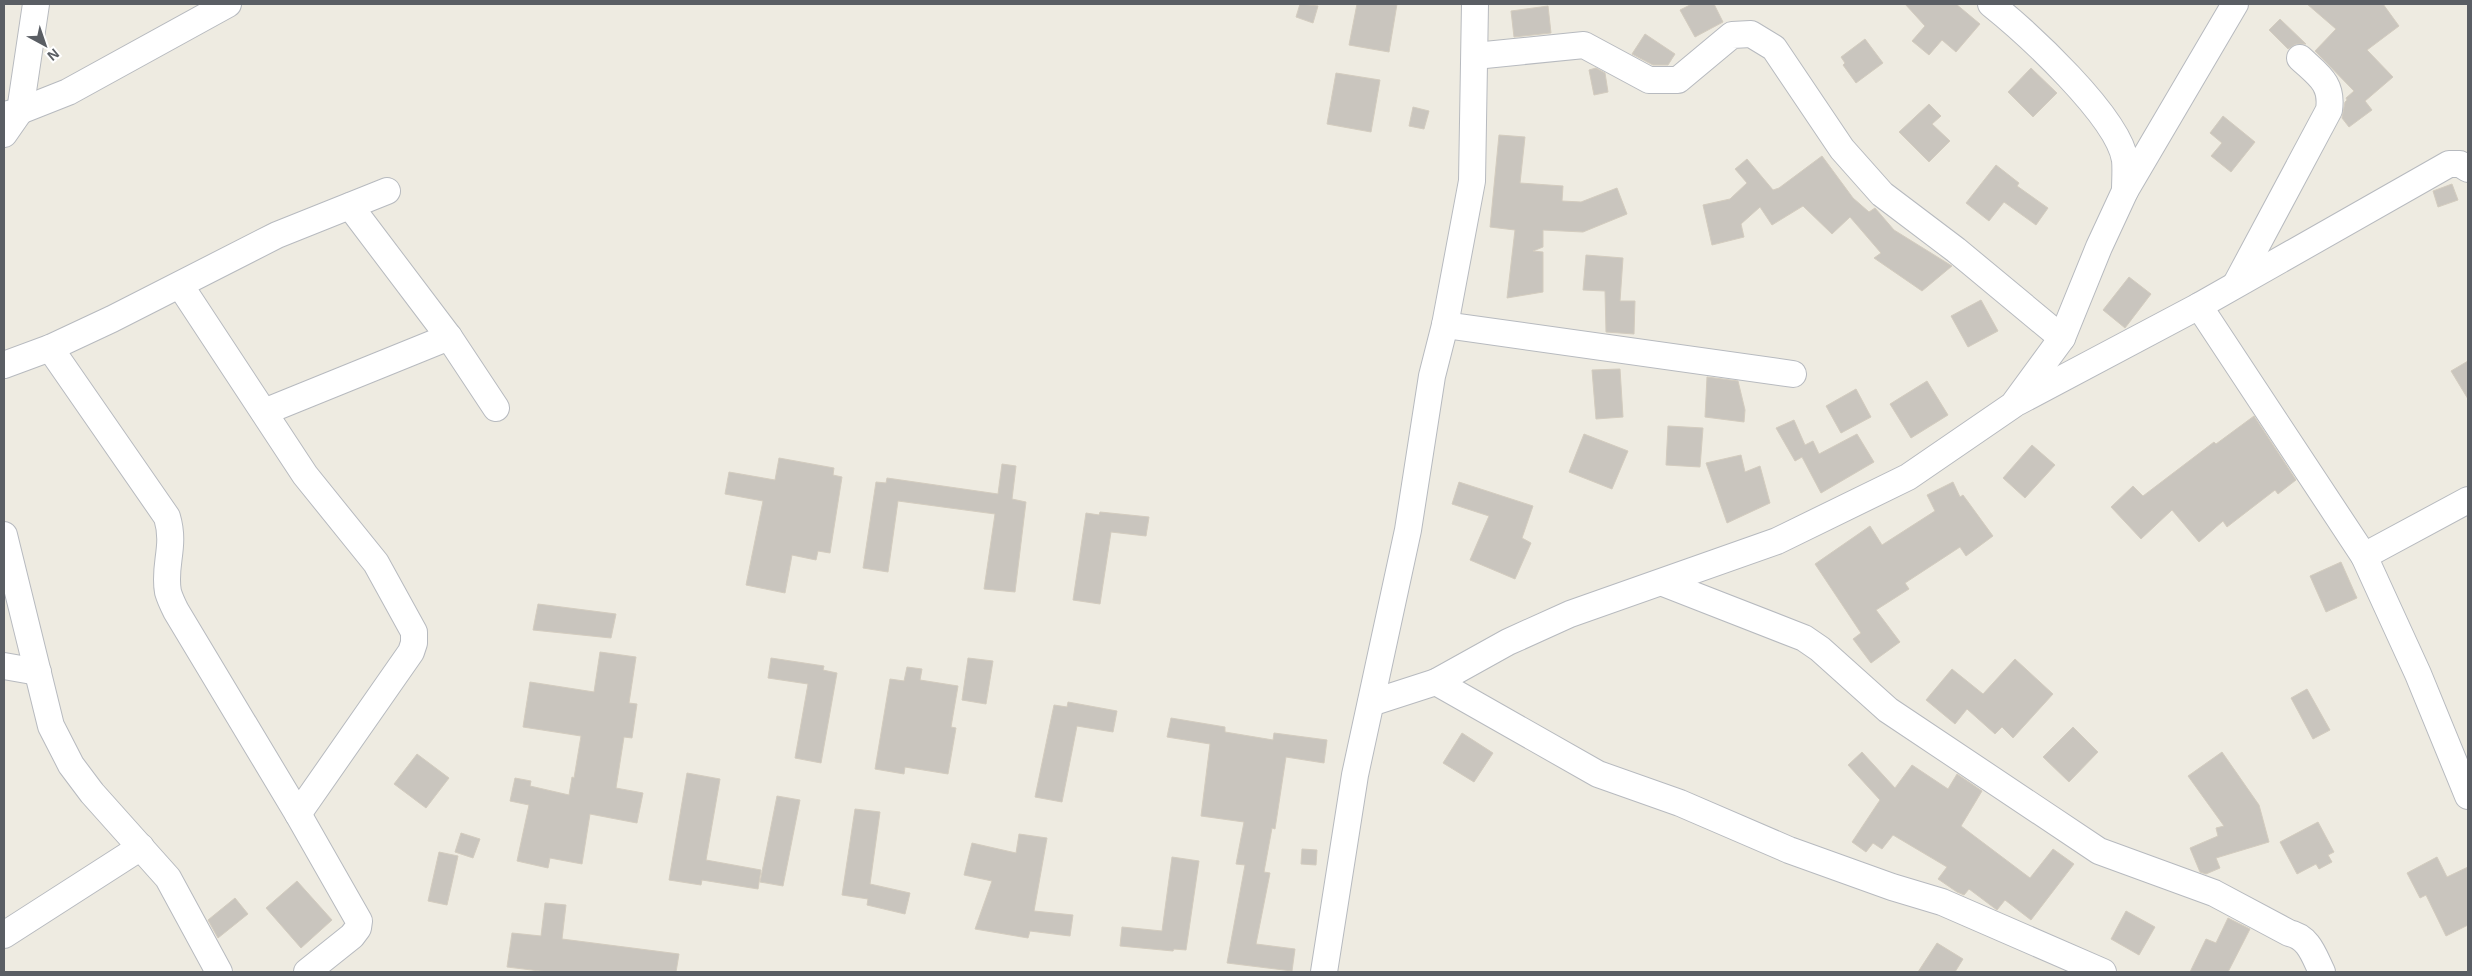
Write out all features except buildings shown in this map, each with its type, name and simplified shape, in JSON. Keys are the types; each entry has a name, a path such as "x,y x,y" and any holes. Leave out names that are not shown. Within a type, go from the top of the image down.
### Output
{"street":[{"path":"4,134 12,113 36,4"},
{"path":"12,113 68,92 228,4"},
{"path":"1324,972 1355,775 1408,530 1432,376 1445,325 1472,181 1475,56 1474,4"},
{"path":"1990,4 2044,52 2095,105 2125,159 2125,190"},
{"path":"2013,405 2062,338 2098,247 2125,190 2235,4"},
{"path":"1475,56 1584,45 1649,80 1678,80 1732,35 1752,34 1774,48 1842,149 1882,194 1978,267 2062,338"},
{"path":"2236,284 2329,110 2332,96 2326,83 2300,58"},
{"path":"1371,703 1436,682 1508,642 1561,618 1776,541 1908,477 2013,405 2198,306 2449,164 2460,164 2468,170"},
{"path":"4,365 50,348 277,236 387,192"},
{"path":"350,206 449,337 496,408"},
{"path":"180,285 305,475 376,563 414,632 414,643 410,652 298,814"},
{"path":"2198,306 2364,556 2418,674 2468,796"},
{"path":"1445,325 1793,374"},
{"path":"264,412 449,337"},
{"path":"50,348 167,517 172,533 167,574 168,593 176,611 298,814 359,921 358,928 352,936 307,972"},
{"path":"2364,556 2468,500"},
{"path":"4,535 51,726 71,765 92,793 168,878 219,972"},
{"path":"1663,582 1804,638 1820,649 1888,710 2099,851 2214,893 2289,933 2296,934 2307,943 2322,972"},
{"path":"4,666 38,672"},
{"path":"1436,682 1598,774 1680,802 1789,850 1892,887 1942,902 2103,972"},
{"path":"4,935 141,847"}]}
